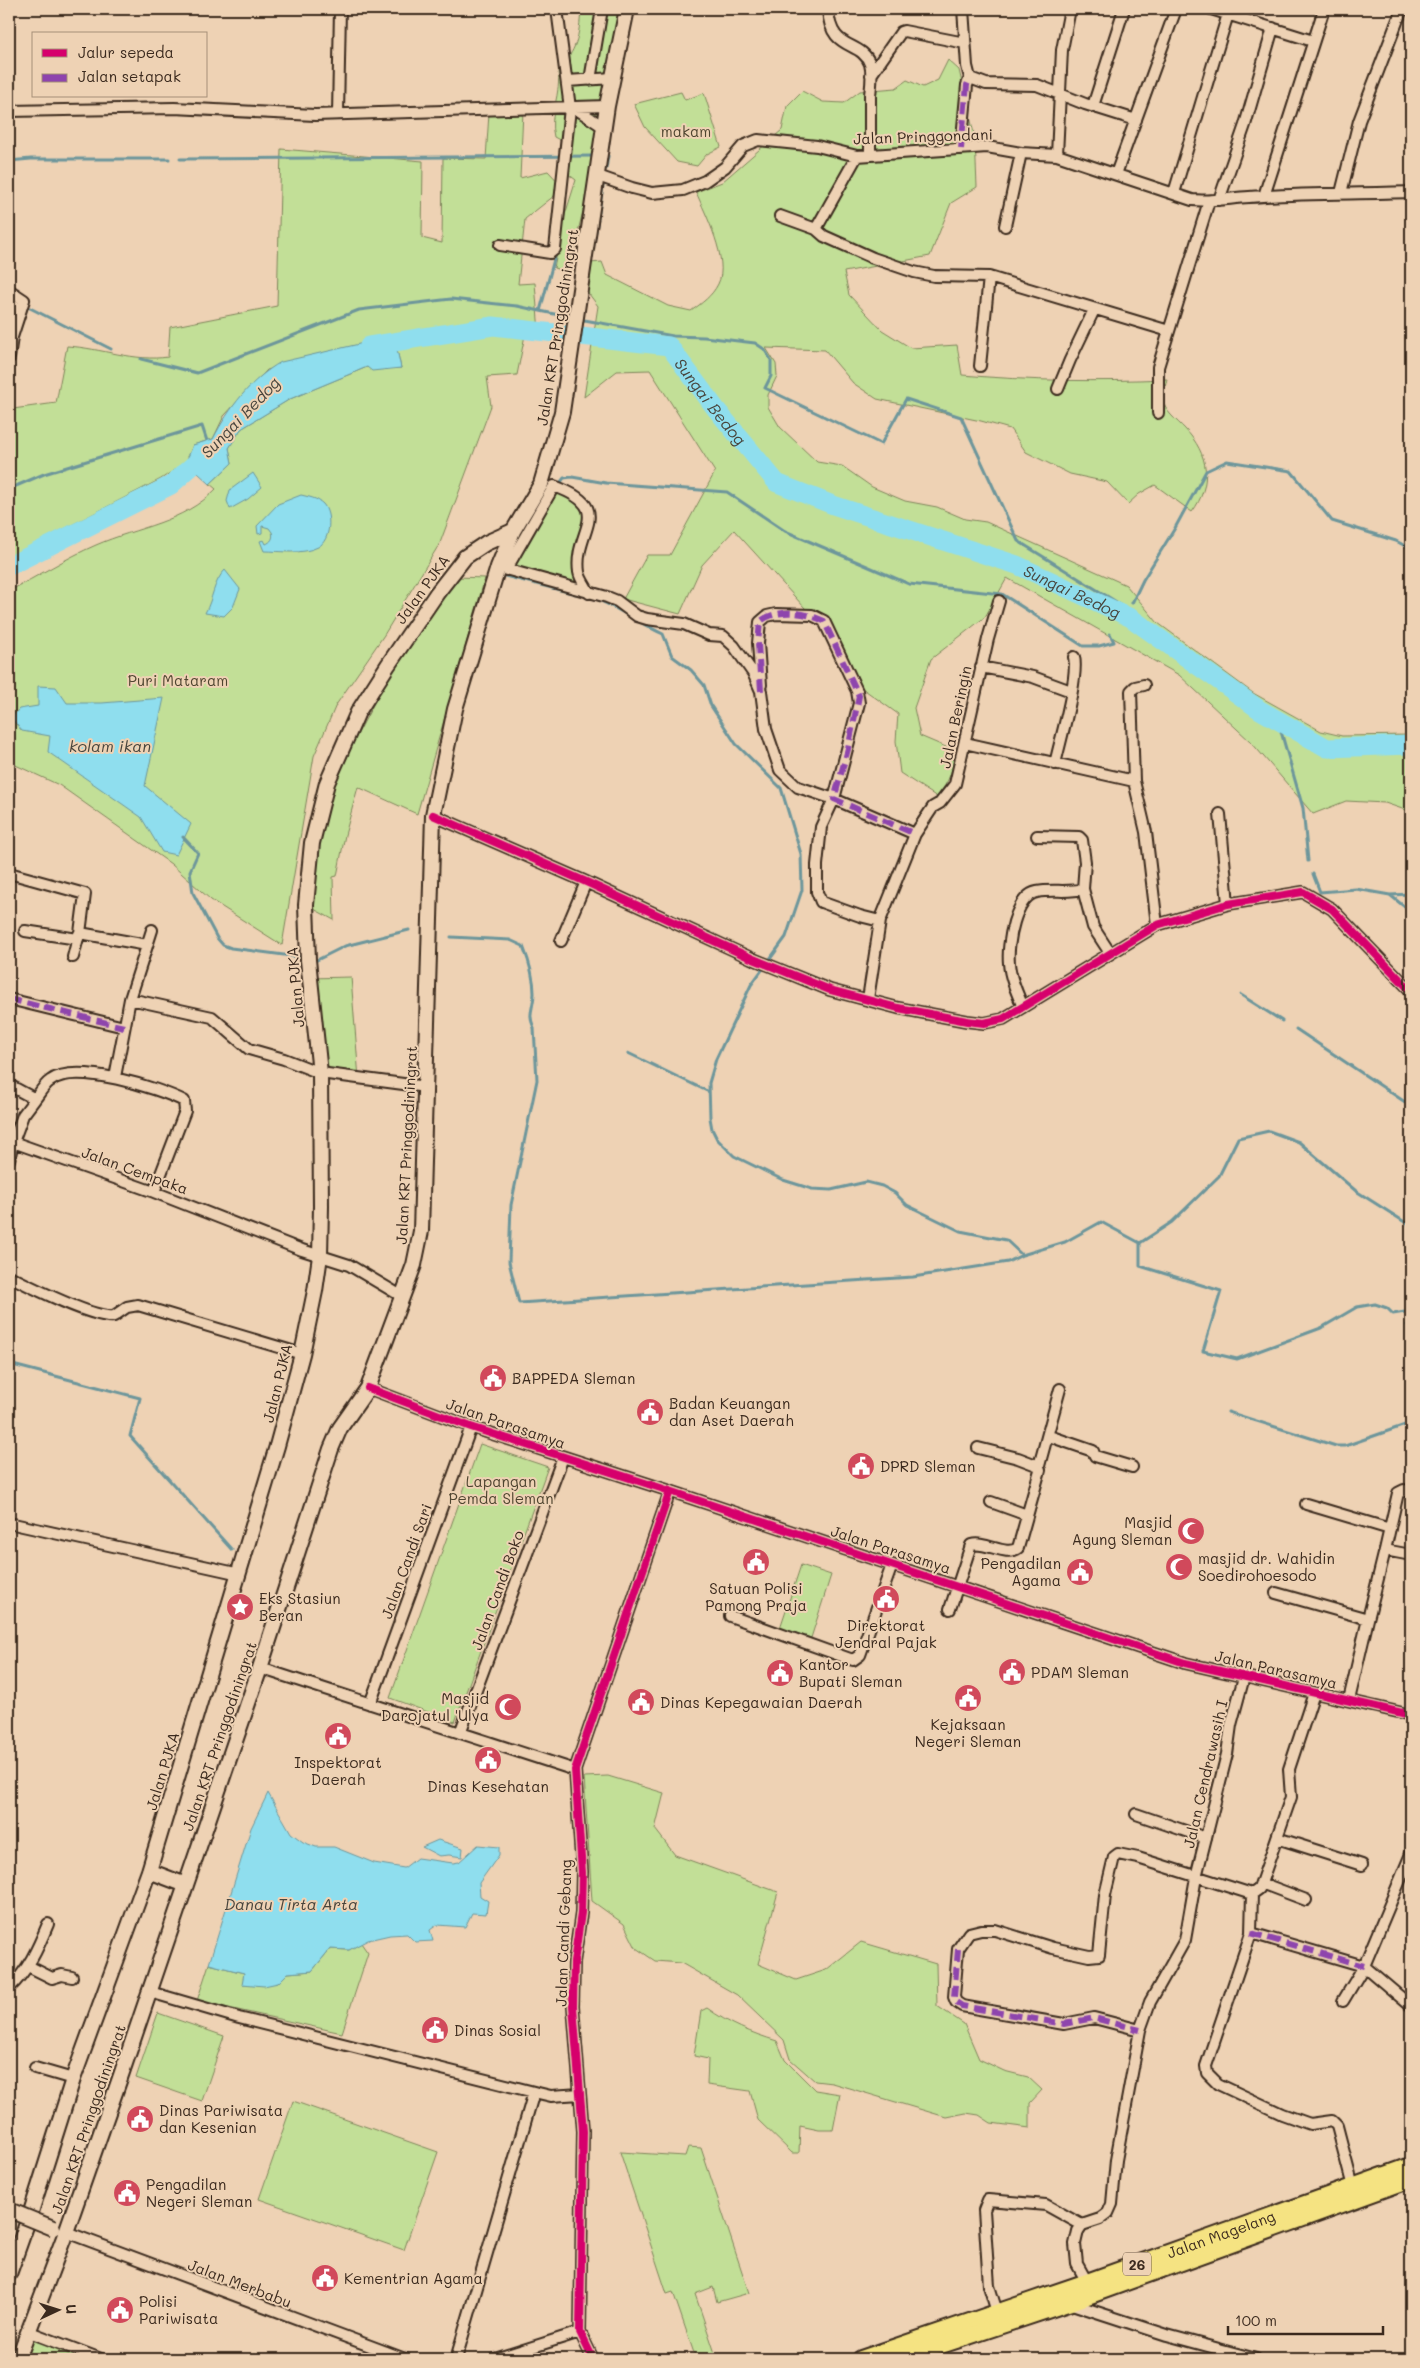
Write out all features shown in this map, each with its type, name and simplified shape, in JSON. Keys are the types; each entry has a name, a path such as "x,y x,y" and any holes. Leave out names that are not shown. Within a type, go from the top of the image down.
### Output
{"highway":[{"name":"Jalan Magelang","path":"861,2359 1087,2282 1411,2166"},
{"name":"Jalan Magelang","path":"907,2358 1068,2303 1411,2179"}],"main road":[{"name":"Jalan KRT Pringgodiningrat","path":"18,2359 59,2230 150,1992 260,1668 331,1449 340,1428 368,1388 414,1265 421,1231 433,815 455,710 513,532 540,484 562,412 607,106 627,9"},
{"name":"Jalan PJKA","path":"9,2274 31,2212 73,2079 148,1871 240,1574 302,1354 320,1256 320,1074 308,960 306,905 312,843 328,783 358,712 437,593 466,557 486,543 513,532"},
{"path":"148,1871 186,1885"},
{"path":"9,2210 59,2230"}],"street":[{"path":"338,114 340,9"},
{"path":"500,245 553,253 572,108 557,9"},
{"path":"590,80 602,9"},
{"path":"828,9 832,32 862,54 870,63 870,154"},
{"path":"961,149 967,85 970,78 963,9"},
{"path":"1057,155 1062,50 1070,9"},
{"path":"1093,106 1124,9"},
{"path":"1116,174 1176,9"},
{"path":"1211,9 1313,41"},
{"path":"1264,196 1324,9"},
{"path":"1341,193 1359,121 1402,9"},
{"path":"1174,194 1228,14"},
{"path":"1158,413 1158,367 1214,201 1244,125 1272,28"},
{"path":"871,75 904,30 965,43"},
{"path":"567,82 613,78"},
{"path":"970,78 986,84 1037,85 1136,120"},
{"path":"9,111 174,108 338,114 607,106"},
{"path":"572,108 605,128"},
{"name":"Jalan Pringgondani","path":"598,176 652,193 683,190 705,181 725,167 744,146 758,140 817,146 857,156 987,147 1021,153 1057,155 1192,200 1214,201 1264,196 1411,192"},
{"path":"1006,226 1021,153"},
{"path":"816,229 857,156"},
{"path":"780,216 816,229 824,236 873,258 914,272 934,276 989,277 1169,331"},
{"path":"980,366 989,277"},
{"path":"9,290 24,300 12,337 9,358"},
{"path":"9,302 20,310"},
{"path":"1058,389 1094,310"},
{"path":"589,593 579,574 578,560 588,521 586,504 580,497 554,486 502,569 617,601 637,616 684,624 709,635 723,636 734,646 753,673 761,691"},
{"name":"Jalan Beringin","path":"868,999 880,921 915,834 933,807 940,802 955,784 981,667 999,600"},
{"path":"880,921 821,902 817,892 817,865 821,827 834,799 848,749 859,696 824,621 812,615 776,614 767,616 760,622 758,643 761,691 766,729 780,770 798,787 834,799 915,834"},
{"path":"1055,764 1071,691 1075,668 1074,657"},
{"path":"981,667 1033,677 1071,691"},
{"path":"1144,685 1135,687 1131,691 1134,781 1149,852 1157,925"},
{"path":"965,743 1134,781"},
{"path":"1220,814 1228,904"},
{"path":"433,815 586,882 751,958 830,990 898,1008 984,1023 1003,1019 1157,925 1228,904 1298,892 1315,897 1332,909 1411,991"},
{"path":"1037,836 1079,837 1082,840 1085,862 1083,889 1093,927 1110,953"},
{"path":"9,873 85,894 79,936 73,957"},
{"path":"561,941 586,882"},
{"path":"1023,1007 1012,981 1008,962 1014,926 1020,906 1025,898 1037,892 1083,889"},
{"path":"115,1077 130,999 152,930"},
{"path":"25,931 147,945"},
{"path":"9,999 124,1027"},
{"path":"130,999 212,1017 250,1049 284,1059 320,1074 426,1087"},
{"path":"9,1160 23,1115 50,1080 64,1076 115,1077 174,1096 186,1104 154,1192"},
{"path":"9,1085 35,1099"},
{"name":"Jalan Cempaka","path":"14,1142 154,1192 355,1268 403,1296"},
{"path":"9,1276 50,1296 98,1315 114,1316 127,1307 138,1305 302,1354"},
{"name":"Jalan Parasamya","path":"368,1388 471,1427 563,1458 670,1491 1185,1662 1411,1715"},
{"path":"950,1609 972,1545 982,1544 1015,1551 1018,1548 1060,1389"},
{"name":"Jalan Candi Sari","path":"370,1704 471,1427"},
{"path":"1049,1436 1093,1452 1095,1456 1132,1467"},
{"path":"978,1448 1018,1458 1039,1466"},
{"name":"Jalan Candi Boko","path":"460,1733 563,1458"},
{"path":"1349,1700 1398,1493 1404,1490 1411,1492"},
{"name":"Jalan Candi Gebang","path":"593,2359 580,2332 583,2131 573,2006 574,1962 581,1913 582,1872 575,1770 670,1491"},
{"path":"991,1502 1027,1515"},
{"path":"1306,1504 1390,1529"},
{"path":"9,1523 240,1574"},
{"path":"1385,1550 1411,1554"},
{"path":"730,1616 853,1660 860,1655 892,1565"},
{"path":"1276,1593 1368,1620"},
{"path":"260,1668 575,1770"},
{"name":"Jalan Cendrawasih I","path":"1082,2225 1100,2219 1108,2213 1112,2204 1116,2160 1140,2030 1150,2002 1185,1940 1196,1877 1244,1677"},
{"path":"1252,1894 1259,1889 1291,1796 1290,1769 1314,1693"},
{"path":"1136,1814 1206,1838"},
{"path":"1277,1838 1362,1865"},
{"path":"1140,2030 1094,2018 1064,2024 962,2006 956,2002 954,1997 958,1949 969,1933 981,1930 995,1930 1053,1948 1095,1956 1099,1954 1105,1895 1114,1857 1118,1854 1138,1858 1252,1894"},
{"path":"1343,2001 1364,1966 1411,1854"},
{"path":"1261,1882 1306,1900"},
{"path":"1252,1894 1251,1933 1206,2066 1207,2073 1218,2084 1282,2114 1310,2124 1332,2121 1337,2126 1342,2139 1353,2186"},
{"path":"9,1988 28,1966 48,1924"},
{"path":"1251,1933 1364,1966 1411,2006"},
{"path":"28,1966 52,1978 62,1975 72,1977"},
{"path":"150,1992 240,2018 534,2092 551,2096 580,2094"},
{"path":"35,2068 73,2079"},
{"path":"456,2359 534,2092"},
{"path":"997,2312 989,2286 984,2210 988,2200 1046,2205 1082,2225 1078,2231 1077,2264 1087,2282"},
{"name":"Jalan Merbabu","path":"59,2230 405,2359"},
{"path":"1068,2303 1229,2355 1256,2359"},
{"path":"27,2331 101,2359"},
{"path":"495,2359 580,2332"}],"green space":[{"path":"9,9 11,110 9,110"},
{"path":"581,9 621,9 589,186 568,273 554,268 565,215 576,180 568,174 571,146 554,137 553,120 559,79 558,71 576,43"},
{"path":"948,60 959,70 975,138 977,187 951,203 930,256 844,272 849,295 882,330 911,348 957,345 962,375 1065,380 1167,379 1163,396 1165,407 1193,439 1203,459 1205,480 1199,501 1192,512 1155,485 1139,494 1128,504 1107,482 1070,474 1026,452 1010,429 877,399 853,383 825,350 766,348 776,364 777,376 768,395 768,407 780,427 817,462 842,466 872,487 905,501 937,507 965,519 986,522 1126,585 1158,623 1253,693 1321,731 1342,736 1411,735 1411,812 1385,803 1346,801 1313,814 1251,742 1179,675 1007,578 985,617 931,659 914,708 920,736 953,750 953,763 950,775 937,797 900,773 896,741 898,714 862,688 845,652 734,530 702,565 680,614 623,599 647,555 670,555 715,472 650,370 617,371 584,397 598,306 586,290 590,274 590,263 602,262 607,275 668,306 691,311 713,292 721,274 719,250 696,192 722,182 782,130 787,106 802,91 823,102 844,103 860,91 896,88 907,80 923,87 938,80"},
{"name":"makam","path":"681,92 685,100 704,93 721,147 707,154 697,166 677,162 645,127 634,104"},
{"name":"Puri Mataram","path":"523,111 520,178 548,171 564,188 525,219 518,284 535,283 539,332 526,330 517,375 487,377 491,406 440,543 384,635 336,705 314,756 282,945 211,900 171,864 59,785 9,762 9,591 85,550 189,510 216,489 210,484 232,463 229,448 241,429 290,399 367,367 401,368 394,337 267,370 224,416 213,439 193,445 186,462 161,479 9,557 9,420 13,409 56,403 67,346 143,358 168,357 170,327 277,306 281,149 423,161 422,238 442,243 443,158 486,159 489,113"},
{"path":"552,489 579,499 587,508 578,560 589,593 508,571"},
{"path":"457,577 485,578 417,814 358,787 345,835 337,876 333,877 334,920 312,908 317,850 329,799 345,758 393,667"},
{"path":"351,977 359,1079 320,1073 310,978"},
{"name":"Lapangan Pemda Sleman","path":"480,1444 548,1467 455,1722 390,1698"},
{"path":"801,1565 831,1575 811,1638 780,1628"},
{"path":"608,1776 664,1793 655,1829 675,1855 778,1892 758,1964 796,1980 826,1970 861,1942 936,1964 937,2006 964,2024 979,2059 1004,2071 1028,2077 1042,2090 1030,2103 1030,2128 991,2123 979,2115 966,2113 946,2117 832,2083 815,2081 790,2059 784,2040 737,1995 681,1963 655,1961 636,1948 624,1924 592,1901 584,1777"},
{"path":"361,1943 368,1953 342,2033 197,2001 209,1964 244,1973 243,1984 278,1983 288,1973 312,1971 330,1949 349,1950"},
{"path":"707,2008 741,2028 777,2041 785,2060 815,2090 840,2094 833,2130 819,2130 800,2126 799,2153 792,2153 758,2120 750,2091 707,2085 708,2059 694,2056 701,2011"},
{"path":"158,2013 224,2036 202,2101 136,2078"},
{"path":"293,2101 438,2152 404,2250 259,2199"},
{"path":"688,2147 701,2148 749,2293 717,2302 713,2287 695,2294 717,2359 696,2359 673,2292 667,2294 620,2152 685,2156"},
{"path":"27,2331 102,2359 17,2359"}],"water":[{"path":"394,336 401,368 372,371 367,367 290,399 241,429 229,448 232,463 210,484 186,462 193,445 213,439 226,416 242,395 260,377 281,362"},
{"path":"253,473 262,487 248,499 230,509 227,501 230,490"},
{"path":"301,495 318,500 326,508 329,527 326,539 318,547 305,551 264,551 260,541 264,540 266,544 273,534 269,528 262,526 262,533 258,534 257,526 278,504"},
{"path":"225,570 240,589 233,607 224,616 205,613 218,580"},
{"name":"kolam ikan","path":"38,686 56,687 67,703 102,703 164,698 145,786 191,824 176,855 162,852 141,817 48,752 50,736 22,731 11,718 19,709 38,706"},
{"name":"Danau Tirta Arta","path":"268,1793 291,1833 303,1842 316,1847 334,1847 374,1863 404,1868 417,1858 453,1863 459,1862 478,1845 499,1847 499,1855 479,1883 480,1896 488,1901 486,1914 472,1913 465,1927 437,1925 430,1930 433,1941 415,1942 407,1934 390,1935 368,1940 349,1950 330,1949 312,1971 288,1973 278,1983 264,1986 242,1984 244,1973 209,1964 251,1828"},
{"path":"438,1840 463,1848 462,1857 439,1856 422,1847"}],"waterway":[{"path":"569,166 570,155"},
{"path":"180,159 595,156"},
{"path":"606,169 608,156"},
{"path":"9,161 31,159 169,159"},
{"path":"582,320 603,186"},
{"path":"540,311 556,252"},
{"path":"141,359 197,373 359,310 451,299 517,306 573,318"},
{"path":"30,308 111,349"},
{"path":"9,332 13,315"},
{"path":"579,319 673,336 704,337 755,343 764,349 771,360 771,376 765,388 881,444 906,399 961,417 1018,541 1123,606"},
{"name":"Sungai Bedog","path":"369,346 493,326 669,346 716,409 777,483 833,505 1017,565 1131,618 1260,710 1327,748 1411,745"},
{"path":"9,489 44,474 202,426 208,444"},
{"name":"Sungai Bedog","path":"9,566 171,485 210,450"},
{"path":"1132,603 1143,580 1175,528 1206,471 1227,461 1291,471 1332,521 1396,541 1411,549"},
{"path":"560,483 564,478 572,477 606,483 727,492 785,531 909,584 1002,594 1083,646 1099,646 1114,642 1110,634"},
{"path":"517,561 541,519"},
{"path":"505,576 576,594"},
{"path":"599,600 663,634 672,656 691,670 704,685 711,706 736,744 781,788 801,854 802,890 786,937 751,985 716,1059 709,1083 710,1118 712,1129 717,1139 734,1156 783,1180 812,1189 831,1190 866,1182 882,1186 895,1193 907,1205 960,1231 1006,1240 1022,1255"},
{"path":"1278,721 1303,808 1308,861"},
{"path":"183,837 198,853 190,871 193,893 217,938 223,945 231,948 299,957"},
{"path":"1313,874 1320,892 1356,889 1390,895 1411,912"},
{"path":"1390,895 1411,894"},
{"path":"317,960 345,946 409,930"},
{"path":"451,937 510,940 523,946 532,975 534,998 531,1018 534,1028 537,1080 511,1205 509,1262 519,1303 913,1277 1008,1262 1022,1255 1065,1242 1101,1222 1140,1243 1172,1222 1219,1176 1238,1138 1269,1131 1299,1142 1356,1191 1411,1226"},
{"path":"1241,995 1282,1021"},
{"path":"1296,1029 1411,1106"},
{"path":"628,1053 709,1092"},
{"path":"1140,1243 1140,1266 1221,1291 1203,1351 1237,1359 1321,1328 1357,1307 1375,1304 1387,1308 1393,1314 1411,1311"},
{"path":"1407,1325 1411,1329"},
{"path":"9,1364 140,1398 130,1436 232,1550"},
{"path":"1228,1412 1336,1446 1345,1446 1411,1423"}],"marked path":[{"path":"961,149 967,85 970,78"},
{"path":"761,691 758,643 760,622 782,613 809,615 824,621 859,696 848,749 834,799 915,834"},
{"path":"9,999 124,1027"},
{"path":"1251,1933 1364,1966"},
{"path":"958,1949 954,1997 956,2002 962,2006 1064,2024 1094,2018 1140,2030"}],"cycle path":[{"path":"433,815 584,881 751,958 830,990 898,1008 967,1021 984,1023 1003,1019 1157,925 1228,904 1303,892 1332,909 1411,991"},
{"path":"368,1388 471,1427 670,1491 1185,1663 1411,1715"},
{"path":"593,2359 580,2332 583,2131 573,2006 574,1962 581,1913 582,1872 575,1770 670,1491"}],"place":[{"name":"BAPPEDA Sleman","path":"493,1378"},
{"name":"Badan Keuangan dan Aset Daerah","path":"650,1412"},
{"name":"DPRD Sleman","path":"861,1466"},
{"name":"Masjid Agung Sleman","path":"1191,1531"},
{"name":"Satuan Polisi Pamong Praja","path":"756,1562"},
{"name":"masjid dr. Wahidin Soedirohoesodo","path":"1179,1567"},
{"name":"Pengadilan Agama","path":"1080,1572"},
{"name":"Direktorat Jendral Pajak","path":"886,1599"},
{"name":"Eks Stasiun Beran","path":"240,1607"},
{"name":"PDAM Sleman","path":"1012,1672"},
{"name":"Kantor Bupati Sleman","path":"780,1673"},
{"name":"Kejaksaan Negeri Sleman","path":"968,1698"},
{"name":"Dinas Kepegawaian Daerah","path":"641,1702"},
{"name":"Masjid Darojatul 'Ulya","path":"508,1707"},
{"name":"Inspektorat Daerah","path":"338,1736"},
{"name":"Dinas Kesehatan","path":"488,1760"},
{"name":"Dinas Sosial","path":"435,2030"},
{"name":"Dinas Pariwisata dan Kesenian","path":"140,2119"},
{"name":"Pengadilan Negeri Sleman","path":"127,2193"},
{"name":"Kementrian Agama","path":"325,2278"},
{"name":"Polisi Pariwisata","path":"120,2310"}]}
